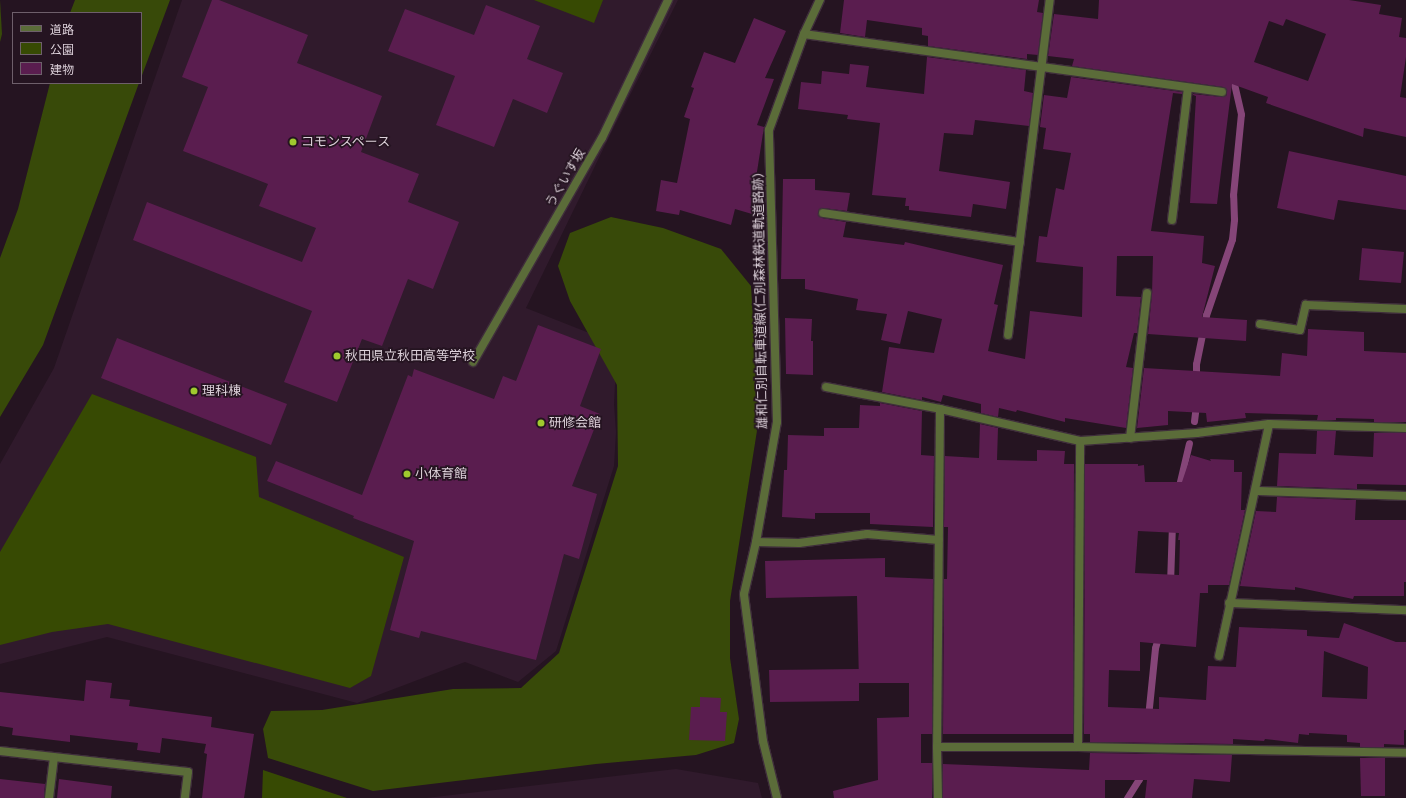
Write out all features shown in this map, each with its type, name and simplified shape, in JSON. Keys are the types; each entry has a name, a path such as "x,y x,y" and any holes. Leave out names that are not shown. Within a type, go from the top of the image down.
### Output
{"street":[{"name":"うぐいす坂","path":"473,362 602,138 668,0"},
{"name":"雄和仁別自転車道線(仁別森林鉄道軌道路跡)","path":"777,798 763,741 744,594 756,542 777,422 769,130 804,34 820,0"},
{"path":"1008,334 1050,0"},
{"path":"804,34 1222,92"},
{"path":"1172,220 1188,88"},
{"path":"823,213 1020,242"},
{"path":"1130,438 1147,293"},
{"path":"1260,324 1300,330 1306,305 1406,309"},
{"path":"826,387 940,409 1080,441 1197,433 1269,424 1406,428"},
{"path":"938,798 937,747 940,409"},
{"path":"1219,656 1229,603 1256,491 1269,424"},
{"path":"1078,747 1080,441"},
{"path":"1256,491 1406,496"},
{"path":"756,542 799,543 867,534 939,540"},
{"path":"1229,603 1406,610"},
{"path":"937,747 1078,747 1406,753"},
{"path":"0,750 188,772 185,798"},
{"path":"49,798 54,757"}],"shaded area":[{"name":"秋田県立秋田高等学校","path":"182,0 678,0 526,308 617,344 614,404 616,432 614,466 556,651 518,682 465,662 357,703 107,637 0,664 0,464 54,368"},
{"path":"676,769 758,783 762,798 426,798"}],"green space":[{"path":"0,0 2,34 0,42"},
{"path":"75,0 170,0 142,75 142,12 70,12"},
{"path":"534,0 603,0 594,23"},
{"path":"50,84 139,84 43,345 0,417 0,258 18,209"},
{"path":"611,217 663,228 721,249 751,286 759,418 730,601 730,658 739,719 734,743 696,755 596,764 373,791 268,758 263,729 271,711 322,710 453,689 521,688 559,653 618,466 617,385 570,301 558,266 570,233"},
{"path":"92,394 256,457 259,497 404,557 371,676 350,688 108,624 52,632 0,645 0,552"},
{"path":"263,770 347,798 262,798"}],"building":[{"path":"212,0 219,0 308,35 297,63 382,96 361,152 419,174 408,202 459,222 433,289 408,279 382,346 362,339 337,402 284,382 312,311 133,240 147,202 302,262 316,228 259,206 268,184 183,151 208,87 182,77"},
{"path":"844,0 1039,0 1037,12 1043,13 1038,55 1027,54 1027,59 928,46 928,36 922,35 922,28 867,20 865,37 840,33"},
{"path":"1099,0 1349,0 1381,5 1379,14 1402,18 1399,37 1406,38 1406,57 1400,97 1406,98 1406,137 1364,128 1363,137 1266,103 1268,97 1232,84 1217,204 1190,203 1196,96 1193,94 1222,97 1227,95 1227,90 1223,87 1072,66 1074,59 1048,56 1054,14 1098,19","holes":["1286,19 1326,34 1308,81 1254,62 1269,21 1283,26"]},
{"path":"486,5 540,26 527,59 563,73 547,113 513,99 494,147 436,125 455,76 388,51 405,9 474,35"},
{"path":"754,18 786,31 765,78 774,79 757,125 764,127 756,178 762,178 752,214 735,209 731,225 680,210 679,215 656,211 661,180 677,183 690,119 684,117 694,88 691,87 704,52 735,63"},
{"path":"927,57 1026,70 1024,91 1033,93 1029,126 975,120 973,135 944,133 939,171 1010,182 1006,209 973,204 971,217 909,210 909,206 905,206 906,198 872,195 880,123 847,119 848,115 798,109 801,82 821,84 822,71 849,74 850,64 869,66 866,87 924,94"},
{"path":"1071,77 1182,92 1182,94 1173,93 1151,231 1204,236 1202,263 1215,266 1202,317 1247,320 1246,341 1148,334 1152,294 1153,256 1117,256 1116,296 1141,297 1137,333 1134,333 1126,367 1133,368 1126,428 1065,418 1065,422 1017,410 1016,412 999,408 998,417 981,413 981,404 943,395 941,402 922,397 922,400 882,392 889,347 934,353 942,319 908,311 900,344 881,340 887,314 856,310 858,299 805,289 805,279 781,279 783,179 815,179 815,190 850,193 847,211 823,208 818,212 818,215 822,218 846,222 843,237 904,245 905,242 1003,265 994,304 998,305 988,351 1025,359 1030,311 1082,317 1083,267 1036,262 1039,236 1047,237 1056,188 1064,190 1071,153 1043,149 1046,128 1040,127 1044,95 1067,98"},
{"path":"1289,151 1406,176 1406,210 1338,200 1334,220 1277,208"},
{"path":"1362,248 1404,252 1401,283 1359,280"},
{"path":"785,318 812,319 811,341 813,341 813,375 786,374"},
{"path":"538,325 601,349 580,406 600,414 572,486 597,494 579,559 564,554 536,660 421,631 419,638 390,630 414,541 353,518 354,516 267,481 276,461 362,495 408,375 412,377 414,369 494,399 503,376 516,381"},
{"path":"1308,329 1364,332 1364,351 1406,353 1406,422 1374,422 1374,419 1336,418 1336,420 1317,420 1318,415 1245,413 1246,418 1207,422 1206,413 1168,411 1168,425 1137,428 1144,368 1280,376 1282,353 1307,356"},
{"name":"理科棟","path":"117,338 287,404 271,445 101,378"},
{"path":"880,403 922,411 921,455 934,456 933,527 870,524 870,513 815,513 815,519 782,517 784,470 787,470 788,435 824,436 824,428 859,428 860,405 880,406"},
{"path":"980,424 998,428 997,460 1037,461 1037,450 1065,451 1064,464 1074,464 1073,734 943,734 944,579 947,579 948,527 944,527 945,456 979,458"},
{"path":"1317,431 1336,431 1334,455 1373,457 1374,433 1406,433 1406,485 1357,484 1357,489 1277,486 1279,453 1316,454"},
{"path":"1191,455 1211,461 1210,459 1234,460 1234,472 1242,472 1241,510 1245,510 1229,585 1208,585 1208,593 1200,593 1196,647 1140,642 1140,671 1109,670 1108,707 1159,709 1159,697 1206,700 1208,666 1236,667 1239,627 1307,630 1307,636 1339,638 1344,623 1396,642 1406,642 1406,730 1404,730 1404,745 1384,744 1384,747 1360,747 1360,743 1347,742 1347,735 1309,733 1309,735 1299,734 1298,743 1265,739 1264,741 1233,739 1233,744 1090,742 1090,734 1084,734 1085,464 1144,465 1145,482 1182,482","holes":["1138,531 1179,533 1179,575 1135,573","1324,651 1368,667 1367,699 1322,697"]},
{"path":"1277,497 1356,500 1355,520 1406,520 1406,582 1404,582 1404,596 1354,596 1353,599 1295,587 1295,590 1240,586 1256,511 1276,512"},
{"path":"885,558 885,577 933,579 932,734 921,734 921,763 932,763 932,798 834,798 833,791 878,780 877,718 909,717 909,683 859,683 857,596 766,598 765,561"},
{"path":"859,669 859,701 770,702 769,670"},
{"path":"86,680 112,683 110,698 130,700 129,706 212,717 211,727 254,734 244,798 202,798 207,754 204,753 206,744 162,738 160,753 137,750 138,743 70,735 70,742 12,735 13,728 0,726 0,692 84,701"},
{"path":"700,697 721,698 720,712 727,712 725,741 689,740 691,707 700,707"},
{"path":"1090,753 1232,755 1230,782 1194,779 1192,798 1145,798 1147,780 1105,780 1105,798 943,798 943,764 1089,770"},
{"path":"1360,758 1385,758 1385,796 1361,796"},
{"path":"0,779 45,784 44,798 0,798"},
{"path":"59,779 112,786 111,798 57,798"}],"waterway":[{"path":"1196,379 1196,364 1206,315 1232,239 1234,219 1233,195 1241,114 1232,76"},
{"path":"1194,421 1196,404"},
{"path":"1178,490 1189,443"},
{"path":"1170,584 1172,524"},
{"path":"1148,717 1155,648 1159,634"},
{"path":"1127,798 1139,779 1141,772"}],"place":[{"name":"コモンスペース","path":"293,142"},
{"name":"秋田県立秋田高等学校","path":"337,356"},
{"name":"理科棟","path":"194,391"},
{"name":"研修会館","path":"541,423"},
{"name":"小体育館","path":"407,474"}]}
